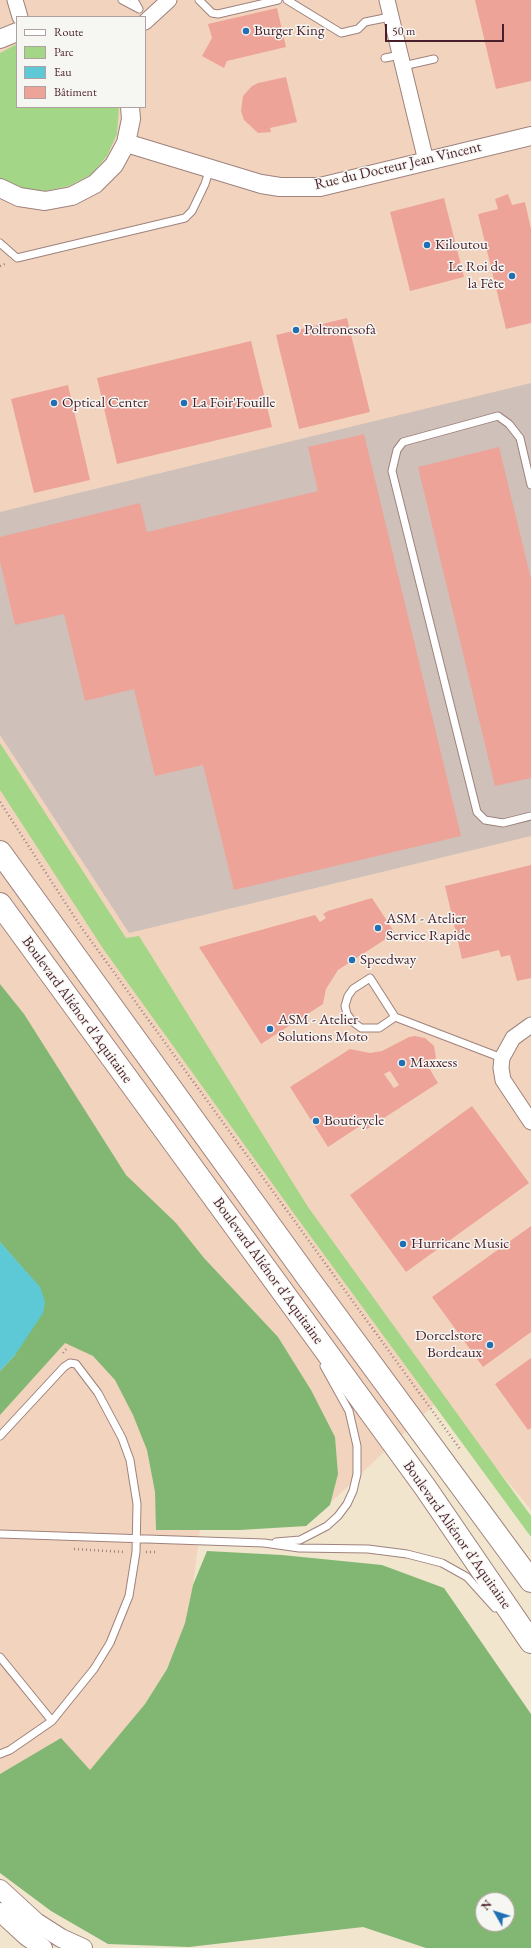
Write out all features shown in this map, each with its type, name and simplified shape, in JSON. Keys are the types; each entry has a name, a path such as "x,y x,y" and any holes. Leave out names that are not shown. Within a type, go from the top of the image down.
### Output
{"highway":[{"name":"Boulevard Aliénor d'Aquitaine","path":"0,852 304,1272 531,1581"},
{"name":"Boulevard Aliénor d'Aquitaine","path":"0,904 425,1487 523,1638"}],"street":[{"path":"15,0 20,16"},
{"path":"145,16 169,0"},
{"path":"387,0 396,60 426,161"},
{"path":"0,39 16,32"},
{"path":"0,188 19,197 45,201 72,196 95,184 114,165 126,143 131,119 130,108"},
{"name":"Rue du Docteur Jean Vincent","path":"126,143 267,185 280,187 320,187 531,136"},
{"path":"531,1025 513,1038 502,1058 503,1080 531,1122"},
{"path":"0,1889 36,1922 61,1938 82,1948"},
{"path":"0,1912 26,1936 43,1948"}],"lane":[{"path":"122,0 143,16"},
{"path":"134,0 143,16"},
{"path":"199,0 212,13 218,14 278,0"},
{"path":"287,0 341,33 358,29 365,22 390,17"},
{"path":"396,60 434,59"},
{"path":"0,243 17,258 185,218 192,211 210,168"},
{"path":"531,484 520,438 509,424 498,416 403,442 397,450 392,471 477,812 485,820 504,823 531,816"},
{"path":"395,1017 379,1028 361,1028 352,1022 347,1014 345,1006 348,996 353,989 370,978 395,1017 502,1058"},
{"path":"264,1543 300,1540 313,1534 338,1516 347,1504 358,1474 357,1446 349,1411 286,1295"},
{"path":"0,1436 64,1366 70,1363 76,1364 98,1393 111,1416 130,1460 137,1504 136,1552 129,1596 110,1644 90,1675 52,1721 10,1750 0,1754"},
{"path":"0,1534 264,1543 299,1548 368,1549 407,1554 442,1563 467,1577 501,1615"},
{"path":"523,1638 531,1651"},
{"path":"0,1657 52,1721"}],"path":[{"path":"0,802 81,927 462,1453"},
{"path":"68,1549 163,1552"}],"shaded area":[{"path":"0,0 531,0 531,1510 440,1399 306,1526 200,1530 193,1585 185,1623 167,1669 145,1704 90,1771 22,1762 0,1774"},
{"path":"531,383 531,836 129,933 0,735 0,512"}],"green space":[{"path":"16,45 16,108 119,108 117,134 107,156 91,175 69,186 45,191 21,188 0,178 0,53"},
{"path":"0,743 126,938 139,936 308,1207 531,1516 531,1537 295,1215 104,950 0,790"},
{"path":"0,984 24,1014 126,1175 176,1223 204,1258 278,1337 311,1390 335,1437 338,1474 330,1505 306,1526 240,1530 156,1530 155,1492 147,1450 133,1415 115,1380 93,1356 65,1343 0,1415 0,1371 15,1355 39,1287 0,1242"},
{"path":"207,1551 282,1555 382,1565 444,1588 531,1714 531,1948 426,1948 363,1927 189,1947 108,1944 51,1911 0,1873 0,1774 61,1738 90,1770 145,1704 167,1669 185,1623 193,1585"}],"water":[{"path":"0,1242 40,1287 45,1302 43,1313 15,1355 0,1371"}],"building":[{"path":"475,0 531,0 531,81 496,89"},
{"name":"Burger King","path":"277,8 286,47 227,61 224,68 202,56 212,38 208,24"},
{"path":"286,77 297,122 270,128 271,132 258,133 244,120 241,111 243,96 252,86 258,83"},
{"name":"Le Roi de la Fête","path":"508,194 512,205 525,202 531,229 531,323 506,329 478,214 498,209 495,199"},
{"name":"Kiloutou","path":"444,198 464,277 410,291 390,212"},
{"path":"347,318 370,412 299,429 276,335"},
{"name":"La Foir'Fouille","path":"251,341 272,427 117,464 97,378"},
{"path":"68,385 90,480 34,493 11,399"},
{"path":"364,434 461,836 234,890 203,765 155,776 134,689 85,701 64,614 15,625 0,561 0,537 140,503 147,532 318,491 308,447"},
{"path":"499,447 531,579 531,778 495,786 418,467"},
{"path":"531,865 531,978 517,981 510,955 501,957 499,950 462,959 445,886"},
{"path":"372,898 395,933 338,970 326,989 323,1004 261,1044 199,947 315,915 320,922 326,918 323,914 328,911"},
{"path":"415,1036 425,1038 434,1046 436,1058 429,1068 438,1083 367,1129 363,1124 328,1147 290,1087 350,1049 370,1053 382,1051 409,1037","holes":["390,1071 399,1085 394,1088 384,1074"]},
{"path":"472,1106 529,1183 406,1272 350,1195"},
{"path":"531,1226 531,1332 483,1367 432,1297"},
{"path":"531,1358 531,1428 528,1430 495,1384"}],"place":[{"name":"Burger King","path":"246,31"},
{"name":"Kiloutou","path":"427,245"},
{"name":"Le Roi de la Fête","path":"512,276"},
{"name":"Poltronesofà","path":"296,330"},
{"name":"Optical Center","path":"54,403"},
{"name":"La Foir'Fouille","path":"184,403"},
{"name":"ASM - Atelier Service Rapide","path":"378,928"},
{"name":"Speedway","path":"352,960"},
{"name":"ASM - Atelier Solutions Moto","path":"270,1029"},
{"name":"Maxxess","path":"402,1063"},
{"name":"Bouticycle","path":"316,1121"},
{"name":"Hurricane Music","path":"403,1244"},
{"name":"Dorcelstore Bordeaux","path":"490,1345"}]}
